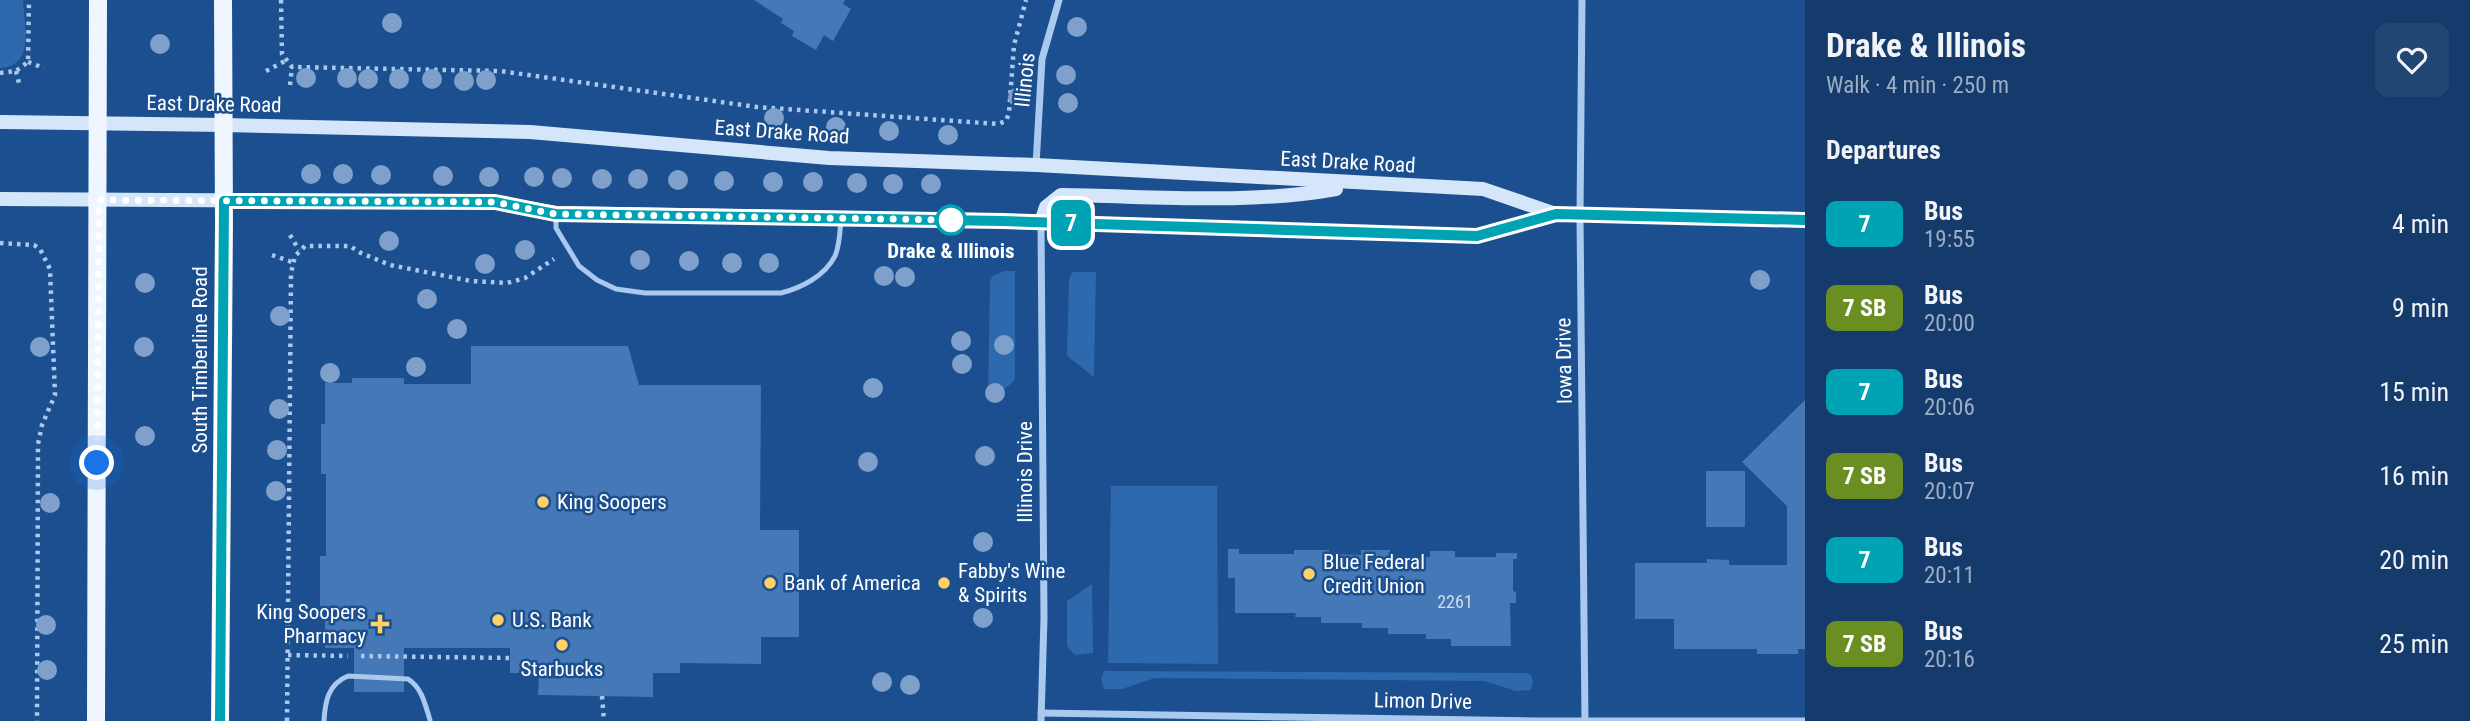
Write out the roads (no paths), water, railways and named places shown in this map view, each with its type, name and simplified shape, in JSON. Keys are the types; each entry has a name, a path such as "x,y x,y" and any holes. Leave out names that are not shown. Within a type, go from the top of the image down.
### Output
{"main road":[{"path":"96,721 98,0"},
{"name":"South Timberline Road","path":"220,721 223,0"},
{"name":"East Drake Road","path":"0,122 530,132 829,158 1036,165 1483,190 1556,214 1580,216 1805,220"},
{"path":"1041,222 1046,207 1062,195 1240,197 1314,193 1362,184"},
{"name":"East Drake Road","path":"0,199 495,202 555,214 1041,222 1477,236 1556,214"}],"street":[{"name":"Illinois","path":"1036,165 1042,59 1059,0"},
{"name":"Iowa Drive","path":"1582,0 1580,216 1585,721"},
{"name":"Illinois Drive","path":"1041,222 1044,618 1041,717"},
{"name":"Limon Drive","path":"1041,717 1805,721"}],"lane":[{"path":"555,214 555,228 579,266 597,280 616,289 645,293 790,291 812,280 830,264 837,248 841,218"},
{"path":"324,721 325,704 330,691 339,679 348,676 408,679 416,684 421,692 430,720"}],"place":[{"name":"Drake & Illinois","path":"951,220"},
{"name":"King Soopers","path":"543,502"},
{"name":"Blue Federal Credit Union","path":"1309,574"},
{"name":"Bank of America","path":"770,583"},
{"name":"Fabby's Wine & Spirits","path":"944,583"},
{"name":"U.S. Bank","path":"498,620"},
{"name":"King Soopers Pharmacy","path":"380,624"},
{"name":"Starbucks","path":"562,645"}]}
